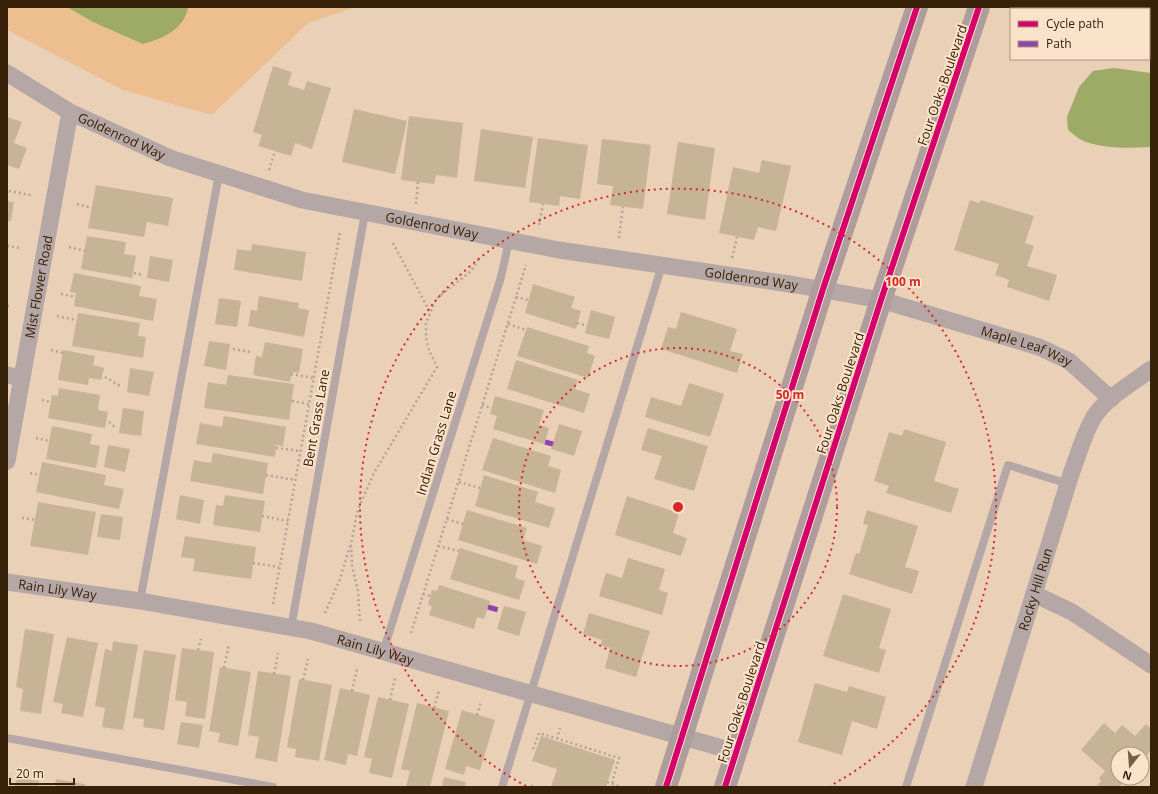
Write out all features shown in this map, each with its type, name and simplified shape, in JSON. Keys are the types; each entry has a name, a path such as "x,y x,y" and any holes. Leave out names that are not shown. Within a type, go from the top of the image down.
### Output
{"street":[{"path":"666,787 823,289 917,7"},
{"name":"Four Oaks Boulevard","path":"725,787 881,300 979,7"},
{"name":"Goldenrod Way","path":"7,73 70,112 170,158 302,200 559,250 823,289 881,300"},
{"name":"Mist Flower Road","path":"7,461 14,376 70,112"},
{"name":"Maple Leaf Way","path":"881,300 1039,347 1070,361 1111,399"},
{"path":"1111,399 1151,369"},
{"name":"Rocky Hill Run","path":"974,787 1068,484 1096,414 1111,399"},
{"name":"Rain Lily Way","path":"7,582 140,600 311,631 736,752"},
{"path":"1034,594 1072,612 1151,665"}],"lane":[{"path":"140,600 219,174"},
{"name":"Bent Grass Lane","path":"291,628 365,213"},
{"name":"Indian Grass Lane","path":"384,652 501,278 509,241"},
{"path":"502,787 662,265"},
{"path":"906,787 1008,465 1068,484"},
{"path":"7,738 273,787"}],"path":[{"path":"269,170 275,151"},
{"path":"416,204 418,182"},
{"path":"9,191 31,195"},
{"path":"77,204 92,208"},
{"path":"539,225 543,204"},
{"path":"619,238 623,207"},
{"path":"273,604 340,232"},
{"path":"393,243 430,312"},
{"path":"7,246 21,248"},
{"path":"69,246 85,251"},
{"path":"325,613 340,579 351,544 358,509 374,473 437,367 429,350 426,338 426,323 430,312 436,299 471,271 480,257"},
{"path":"411,633 526,265"},
{"path":"134,273 143,275"},
{"path":"61,294 76,297"},
{"path":"516,297 528,300"},
{"path":"57,316 76,320"},
{"path":"577,323 587,326"},
{"path":"508,324 526,330"},
{"path":"51,350 63,353"},
{"path":"233,350 251,352"},
{"path":"291,374 314,378"},
{"path":"105,378 122,387"},
{"path":"42,400 50,402"},
{"path":"292,401 309,404"},
{"path":"482,405 491,408"},
{"path":"109,422 115,427"},
{"path":"36,438 49,441"},
{"path":"276,448 300,451"},
{"path":"30,473 40,475"},
{"path":"266,475 295,480"},
{"path":"458,482 480,488"},
{"path":"262,516 288,521"},
{"path":"22,518 34,520"},
{"path":"447,519 463,524"},
{"path":"351,544 352,566 358,591 360,620"},
{"path":"438,546 459,551"},
{"path":"253,563 279,567"},
{"path":"423,594 431,596"},
{"path":"198,650 201,639"},
{"path":"224,668 229,644"},
{"path":"274,674 278,653"},
{"path":"303,680 308,659"},
{"path":"352,691 357,669"},
{"path":"390,700 395,678"},
{"path":"434,708 439,690"},
{"path":"477,715 481,702"},
{"path":"557,739 560,728"},
{"path":"534,749 539,733 619,758 612,786"},
{"path":"607,782 612,786 621,787"}],"shaded area":[{"path":"7,7 355,7 308,23 212,115 123,90 7,30"},
{"path":"67,7 188,7 186,15 172,32 143,44 93,22"},
{"path":"1114,68 1151,73 1151,147 1118,148 1102,146 1081,140 1068,130 1067,117 1079,87 1093,71"}],"building":[{"path":"273,66 292,72 288,85 304,90 307,81 331,88 312,149 295,143 291,156 258,146 262,135 253,132"},
{"path":"354,109 407,121 395,174 342,162"},
{"path":"409,116 463,123 457,178 436,175 434,184 401,180"},
{"path":"7,117 22,122 14,143 27,148 19,169 7,165"},
{"path":"481,129 533,137 525,188 474,181"},
{"path":"538,138 588,145 580,199 560,196 559,206 529,202"},
{"path":"602,139 651,145 643,209 610,205 613,186 597,184"},
{"path":"678,142 715,148 705,220 667,214"},
{"path":"762,160 791,166 776,231 758,227 754,240 719,233 733,167 759,173"},
{"path":"96,185 173,198 168,226 147,222 144,237 88,228"},
{"path":"970,200 979,203 981,200 1034,216 1025,243 1034,246 1027,266 1057,275 1049,301 1007,287 1009,280 995,275 999,264 954,250"},
{"path":"7,201 14,202 11,221 7,221"},
{"path":"87,236 126,242 124,254 136,256 132,278 81,269"},
{"path":"252,244 306,252 302,281 234,270 237,249 251,251"},
{"path":"150,256 173,260 169,282 147,278"},
{"path":"74,273 141,286 139,296 157,299 153,321 74,306 76,293 70,292"},
{"path":"533,284 575,297 571,308 581,311 576,329 525,313"},
{"path":"259,296 299,303 298,308 309,310 304,337 248,326 251,310 257,311"},
{"path":"219,298 241,301 237,327 215,324"},
{"path":"591,310 615,317 609,339 585,333"},
{"path":"681,312 737,329 730,351 743,354 737,373 661,349 668,327 676,329"},
{"path":"78,313 140,323 138,336 146,337 143,358 72,346"},
{"path":"527,327 589,346 587,353 595,356 588,378 517,356"},
{"path":"209,341 230,344 226,370 204,366"},
{"path":"265,342 303,349 299,373 292,372 290,382 253,375 256,356 262,357"},
{"path":"63,350 95,356 93,365 104,368 101,380 89,378 88,385 58,380"},
{"path":"516,360 578,380 575,389 590,394 584,413 507,389"},
{"path":"130,368 154,372 149,396 127,392"},
{"path":"228,375 294,384 289,420 204,408 208,382 226,385"},
{"path":"689,383 724,394 710,437 645,417 651,397 681,406"},
{"path":"59,388 100,395 98,410 108,412 105,428 48,418 52,395 58,396"},
{"path":"495,396 544,410 539,425 549,428 544,444 493,429 497,416 490,414"},
{"path":"123,408 144,411 141,436 119,433"},
{"path":"224,416 286,427 283,446 276,445 275,457 196,444 200,423 222,427"},
{"path":"559,424 582,431 574,456 551,449"},
{"path":"52,426 92,434 90,444 100,446 96,468 46,459"},
{"path":"648,428 708,446 694,491 654,479 662,456 641,450"},
{"path":"904,429 946,442 934,481 959,489 951,513 886,493 889,486 874,481 889,432 902,436"},
{"path":"493,438 551,456 548,466 561,470 555,493 482,470"},
{"path":"108,445 130,449 125,472 104,467"},
{"path":"213,453 268,463 263,494 190,481 194,460 211,463"},
{"path":"42,462 106,475 104,485 124,489 119,509 36,492"},
{"path":"484,475 538,492 535,502 555,508 549,528 475,506"},
{"path":"180,495 204,500 200,524 176,519"},
{"path":"225,495 265,501 260,532 213,525 216,505 223,506"},
{"path":"627,496 679,513 673,533 687,538 681,556 615,535"},
{"path":"38,502 96,512 88,555 30,546"},
{"path":"467,510 527,528 523,540 542,546 537,564 458,540"},
{"path":"867,510 918,526 905,567 919,571 912,594 849,574 856,553 859,554 868,525 863,524"},
{"path":"101,514 123,517 120,540 97,537"},
{"path":"185,536 256,547 251,579 193,571 195,559 181,557"},
{"path":"460,548 518,566 515,578 525,581 519,600 450,579"},
{"path":"628,558 665,569 659,590 668,593 662,615 599,596 606,573 622,578"},
{"path":"439,585 490,601 484,619 477,617 474,629 429,615 432,606 428,605 432,590 437,591"},
{"path":"843,594 891,609 879,648 886,650 879,673 823,656"},
{"path":"504,606 526,612 519,636 497,629"},
{"path":"589,613 650,631 636,677 605,668 610,648 601,645 602,640 583,634"},
{"path":"25,629 54,634 41,714 20,711 23,689 16,687"},
{"path":"67,637 98,643 83,717 61,713 63,704 53,702"},
{"path":"113,641 138,645 123,730 102,727 105,708 95,706 105,649 112,651"},
{"path":"182,648 214,652 205,719 185,716 187,702 175,700"},
{"path":"144,650 176,655 164,730 143,727 144,719 133,718"},
{"path":"220,667 251,672 238,746 218,742 220,733 209,731"},
{"path":"258,671 291,676 277,762 255,758 259,737 248,735"},
{"path":"299,679 332,685 319,761 295,757 296,749 287,747"},
{"path":"815,683 847,692 849,686 886,697 877,729 852,721 842,755 798,742"},
{"path":"340,688 370,695 357,756 348,754 346,765 324,760"},
{"path":"378,697 409,704 392,778 369,773 372,759 364,757"},
{"path":"417,703 449,711 430,787 406,787 410,771 401,769"},
{"path":"462,710 495,720 480,770 466,766 464,775 445,769"},
{"path":"181,722 203,725 199,748 177,744"},
{"path":"1104,723 1115,733 1122,725 1135,736 1146,724 1151,729 1150,751 1150,746 1110,746 1110,786 1120,786 1119,787 1096,787 1101,781 1099,778 1105,771 1081,750"},
{"path":"541,736 615,760 606,787 551,787 557,769 532,761"},
{"path":"444,777 466,782 465,787 442,787"},
{"path":"16,778 39,781 38,787 15,787"},
{"path":"56,779 85,784 85,787 55,787"}],"marked path":[{"path":"545,442 553,444"},
{"path":"488,607 502,611"}],"cycle path":[{"path":"666,787 823,289 917,7"},
{"path":"725,787 881,300 979,7"}]}
